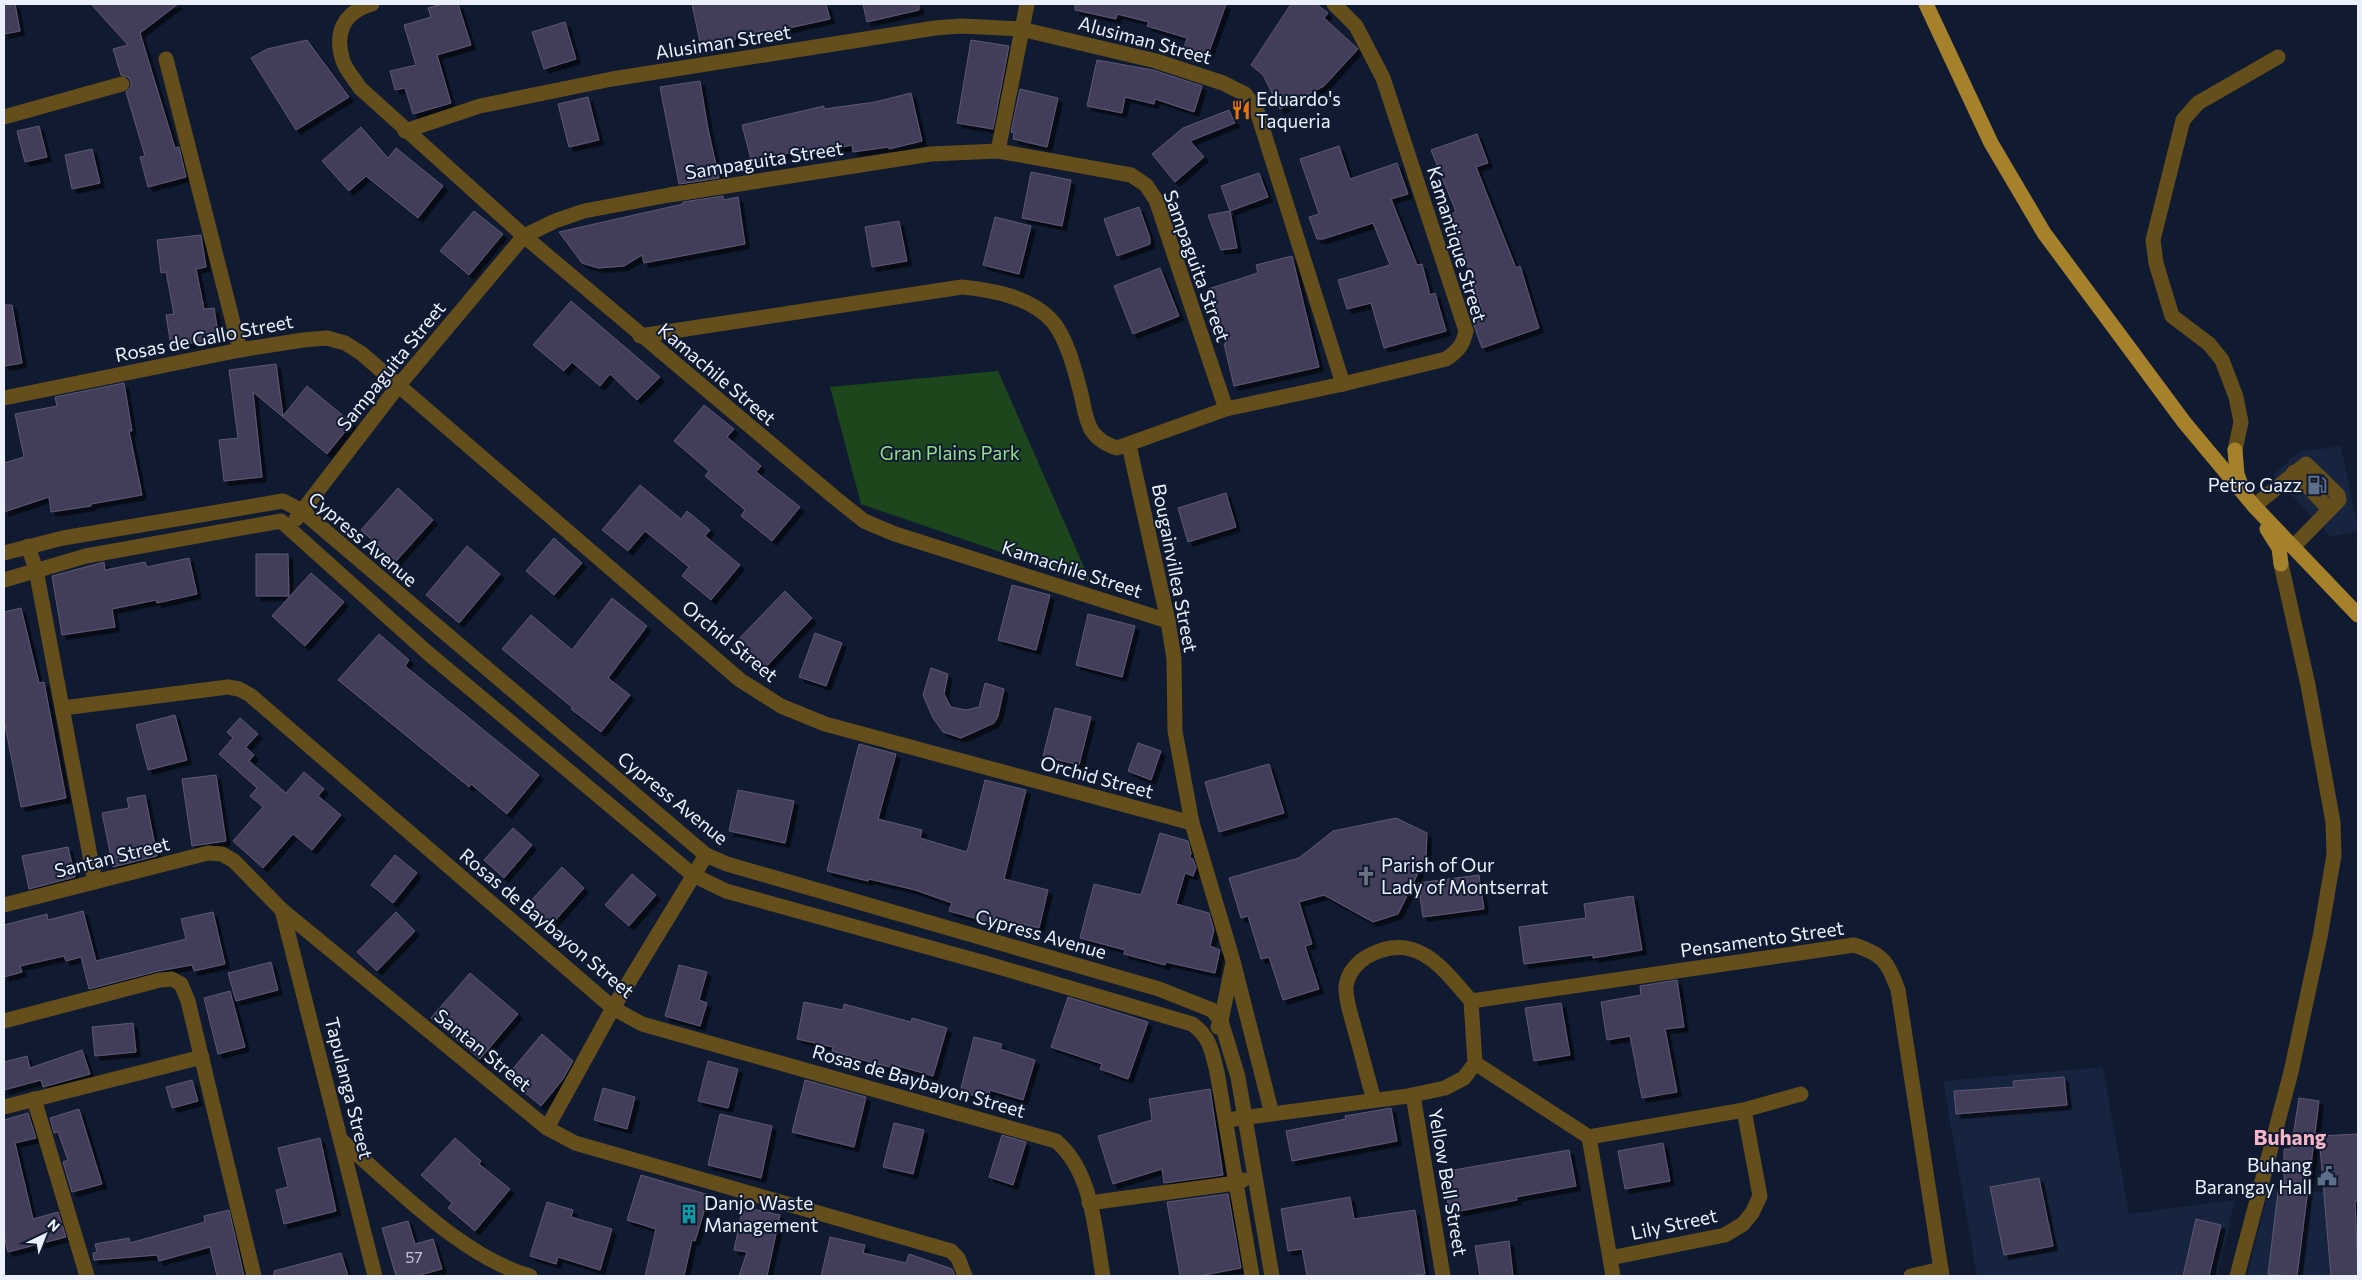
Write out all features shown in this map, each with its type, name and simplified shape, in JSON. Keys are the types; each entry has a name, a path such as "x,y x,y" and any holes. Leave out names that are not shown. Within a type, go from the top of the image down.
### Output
{"main road":[{"path":"1926,4 1991,143 2044,233 2184,422 2252,502 2358,615"},
{"path":"2235,450 2240,484 2279,548 2281,564"}],"street":[{"name":"Kamachile Street","path":"372,4 351,14 342,24 340,42 343,62 360,88 524,236 834,498 864,520 895,534 1168,621"},
{"path":"998,152 1026,4"},
{"name":"Kamantique Street","path":"1129,445 1226,409 1343,384 1446,358 1458,351 1464,341 1466,331 1383,78 1356,26 1334,4"},
{"name":"Alusiman Street","path":"406,131 480,106 612,79 935,28 961,26 1021,29 1156,61 1223,83 1245,94 1256,108 1343,384"},
{"path":"2235,450 2241,422 2236,397 2222,360 2209,344 2172,316 2156,263 2152,240 2183,120 2198,103 2278,57"},
{"path":"166,59 240,350"},
{"path":"4,117 122,84"},
{"name":"Sampaguita Street","path":"290,528 399,385 524,236 555,221 584,211 669,195 931,154 998,152 1131,175 1146,185 1156,200 1226,409"},
{"path":"640,336 962,287 1004,293 1036,309 1052,321 1063,337 1086,416 1092,430 1109,445 1117,448 1129,445"},
{"name":"Rosas de Gallo Street","path":"4,398 240,350 327,338 345,343 361,353 399,385"},
{"name":"Orchid Street","path":"399,385 740,680 781,706 825,724 1192,823"},
{"name":"Bougainvillea Street","path":"1129,445 1168,621 1174,659 1175,731 1192,823 1233,961 1272,1114"},
{"path":"2252,502 2294,472 2330,509 2293,547"},
{"name":"Cypress Avenue","path":"4,553 63,538 280,500 302,511 706,855 727,864 1159,989 1212,1010 1221,1022"},
{"name":"Cypress Avenue","path":"4,580 86,556 281,521 428,654 693,875 726,891 985,963 1192,1024 1201,1030 1208,1040"},
{"path":"28,546 36,570 95,882"},
{"path":"2237,1276 2291,1072 2334,855 2333,822 2308,685 2281,564"},
{"name":"Rosas de Baybayon Street","path":"63,708 228,687 239,689 250,695 613,1008 642,1024 1056,1141 1068,1151 1075,1162 1089,1203 1103,1276"},
{"name":"Santan Street","path":"4,905 208,853 222,854 234,861 282,910 547,1128 575,1143 951,1251 958,1258 965,1276"},
{"path":"547,1128 613,1008 706,855"},
{"name":"Tapulanga Street","path":"282,910 375,1276"},
{"path":"985,963 990,940"},
{"name":"Pensamento Street","path":"1471,1002 1854,945 1874,952 1890,966 1898,990 1941,1273"},
{"path":"1226,1121 1243,1116 1272,1114 1412,1095 1455,1084 1464,1078 1475,1063 1471,1002 1444,969 1417,950 1404,947 1390,947 1363,959 1351,971 1346,986 1348,1004 1374,1100"},
{"name":"Bougainvillea Street","path":"1221,1022 1233,961"},
{"path":"4,1020 160,980 172,979 181,984 188,1001 254,1276"},
{"path":"1221,1022 1208,1040 1217,1072 1252,1276"},
{"path":"1221,1022 1238,1078 1253,1175 1272,1276"},
{"path":"4,1107 202,1057"},
{"path":"1475,1063 1589,1137 1744,1110 1801,1094"},
{"name":"Yellow Bell Street","path":"1412,1095 1443,1276"},
{"path":"34,1099 86,1276"},
{"name":"Lily Street","path":"1610,1258 1725,1235 1743,1224 1752,1213 1760,1196 1744,1110"},
{"path":"1589,1137 1613,1276"},
{"path":"342,1141 456,1239 513,1271 530,1276"},
{"path":"1089,1203 1236,1183 1253,1175"},
{"path":"1911,1276 1941,1273"}],"shaded area":[{"path":"2341,446 2358,531 2331,537 2273,475 2299,452"},
{"path":"2103,1067 2129,1214 2235,1200 2217,1276 1977,1276 1943,1081"},
{"path":"2269,1188 2358,1195 2358,1276 2247,1276"}],"green space":[{"name":"Gran Plains Park","path":"998,371 1091,583 861,504 830,387"}],"building":[{"path":"4,4 15,4 20,31 4,34"},
{"path":"91,4 178,4 140,33 175,148 179,147 186,177 148,187 140,157 145,156 126,92 131,87 131,82 128,77 121,75 113,49 128,45"},
{"path":"442,4 458,4 471,45 437,55 451,103 413,114 405,88 395,90 390,71 416,65 404,25 431,17 428,8"},
{"path":"692,4 826,4 830,19 766,33 765,30 735,37 735,40 701,47"},
{"path":"863,4 919,4 919,10 867,22"},
{"path":"1075,4 1226,4 1208,55 1184,47 1187,38 1147,26 1149,22 1117,14 1116,19 1075,10"},
{"path":"1291,4 1316,4 1328,13 1324,18 1358,49 1324,86 1280,109 1263,75 1251,65"},
{"path":"565,22 576,59 544,69 532,32"},
{"path":"307,40 349,97 296,130 251,58 267,49"},
{"path":"971,40 1009,46 993,129 957,123"},
{"path":"1097,60 1153,70 1202,86 1194,112 1155,99 1154,104 1125,97 1122,113 1087,106"},
{"path":"700,81 719,178 679,184 660,87"},
{"path":"1020,89 1058,98 1047,147 1013,139 1014,133 1011,132"},
{"path":"911,93 922,141 889,149 888,147 853,152 852,145 794,158 792,152 752,163 742,125 824,106 824,109 875,102"},
{"path":"588,97 599,140 569,147 558,104"},
{"path":"1229,110 1235,123 1190,141 1204,157 1175,182 1152,154 1183,128"},
{"path":"39,126 47,157 25,162 17,131"},
{"path":"361,127 388,158 396,148 443,186 418,218 366,176 349,191 322,161"},
{"path":"1477,134 1488,163 1476,167 1516,268 1520,266 1539,328 1482,348 1471,317 1483,313 1448,215 1456,212 1431,150"},
{"path":"1339,146 1350,179 1397,163 1408,194 1391,199 1417,265 1422,264 1430,295 1435,293 1446,331 1384,348 1371,303 1347,309 1338,280 1390,265 1373,223 1323,239 1317,239 1309,217 1319,214 1300,159"},
{"path":"92,149 100,183 72,189 65,155"},
{"path":"1031,172 1071,180 1062,226 1022,218"},
{"path":"1259,173 1268,197 1230,211 1221,186"},
{"path":"723,196 724,200 738,197 745,244 644,263 642,255 624,266 598,268 582,263 559,232 683,204 683,202"},
{"path":"1139,207 1150,238 1150,244 1117,256 1104,219"},
{"path":"474,211 503,234 469,275 440,251"},
{"path":"1230,211 1237,248 1221,250 1208,215"},
{"path":"995,217 1031,226 1019,274 983,265"},
{"path":"899,221 907,261 872,267 865,227"},
{"path":"201,235 206,267 196,269 204,309 214,308 219,339 171,346 166,315 174,314 166,272 161,273 157,240"},
{"path":"1292,256 1319,367 1234,386 1224,344 1226,344 1208,289 1258,273 1256,265"},
{"path":"1160,268 1179,316 1133,334 1114,286"},
{"path":"571,301 660,377 637,400 610,374 600,386 572,362 564,371 533,345"},
{"path":"4,305 12,305 22,363 4,366"},
{"path":"276,364 283,416 307,386 352,423 327,454 253,392 262,477 224,481 219,440 238,438 229,370"},
{"path":"124,383 132,431 129,431 142,495 51,512 49,497 4,512 4,463 24,457 15,414 57,406 55,397"},
{"path":"704,405 734,429 727,437 761,466 756,472 800,507 772,541 741,516 745,510 705,476 709,471 674,441"},
{"path":"640,485 681,519 687,511 710,530 705,536 740,565 711,600 682,576 689,567 645,531 628,551 602,530"},
{"path":"398,488 433,520 396,561 361,530"},
{"path":"1226,493 1236,527 1188,542 1178,508"},
{"path":"554,538 582,563 554,595 526,571"},
{"path":"467,546 500,574 459,623 426,595"},
{"path":"256,554 288,554 289,596 256,596"},
{"path":"189,558 197,594 157,603 156,600 112,609 115,627 62,635 52,576 104,562 105,570 145,562 147,567"},
{"path":"311,573 344,602 305,646 272,616"},
{"path":"1012,585 1050,595 1036,650 998,640"},
{"path":"785,591 812,618 761,672 733,645"},
{"path":"612,598 647,626 608,678 630,695 601,732 571,709 573,708 502,649 531,615 572,650"},
{"path":"21,608 39,683 44,682 66,798 21,807 4,720 4,612"},
{"path":"1088,614 1135,626 1122,677 1076,665"},
{"path":"815,633 842,643 826,686 799,677"},
{"path":"379,634 409,660 405,666 539,775 507,814 471,784 469,787 338,680"},
{"path":"931,668 948,674 944,694 951,707 966,710 979,707 985,683 1004,689 998,716 994,723 961,738 943,732 933,718 923,695"},
{"path":"1055,708 1091,717 1079,765 1043,756"},
{"path":"175,715 187,760 148,770 136,725"},
{"path":"240,718 258,734 246,747 254,755 249,761 286,793 304,772 324,789 318,796 341,815 312,850 293,834 263,868 233,841 263,807 250,796 257,788 219,754 233,738 227,732"},
{"path":"1138,743 1161,751 1151,780 1128,771"},
{"path":"859,744 896,754 878,819 922,830 920,838 967,852 985,780 1026,790 1004,879 1048,890 1039,928 994,917 992,923 949,911 952,903 915,890 827,871"},
{"path":"1269,764 1284,813 1219,832 1205,782"},
{"path":"216,775 226,841 192,846 182,779"},
{"path":"738,790 794,801 785,843 729,831"},
{"path":"145,795 157,856 113,867 102,813 129,808 127,798"},
{"path":"1396,818 1427,833 1426,857 1398,914 1373,922 1324,895 1299,902 1312,944 1305,946 1319,989 1283,1000 1269,957 1261,959 1248,916 1241,918 1229,878 1299,858 1333,831"},
{"path":"513,828 532,845 504,878 484,860"},
{"path":"1160,833 1188,841 1191,853 1190,858 1193,859 1196,868 1193,876 1185,873 1176,904 1209,913 1214,930 1210,946 1220,950 1215,973 1166,962 1165,965 1124,954 1125,950 1080,938 1094,884 1141,895"},
{"path":"68,847 75,877 29,889 22,856"},
{"path":"395,855 417,873 393,903 371,885"},
{"path":"562,867 584,888 552,924 529,903"},
{"path":"632,874 656,895 629,926 605,905"},
{"path":"1479,875 1484,909 1423,917 1418,883"},
{"path":"1633,896 1642,950 1593,958 1593,955 1524,964 1519,927 1586,918 1584,904"},
{"path":"83,911 96,961 186,939 181,919 213,912 225,964 194,971 192,965 158,971 89,989 81,957 66,961 64,956 20,966 22,972 4,977 4,925 47,914 48,920"},
{"path":"396,912 415,931 377,971 357,952"},
{"path":"271,962 278,990 236,1001 228,973"},
{"path":"679,965 707,972 699,1000 707,1003 700,1026 665,1016"},
{"path":"470,973 518,1014 480,1059 431,1018"},
{"path":"1677,980 1684,1027 1665,1029 1677,1092 1642,1098 1630,1036 1607,1040 1601,1002 1641,995 1640,986"},
{"path":"230,991 245,1047 218,1054 204,998"},
{"path":"1068,997 1148,1022 1128,1079 1100,1069 1102,1064 1051,1047"},
{"path":"804,1002 843,1010 844,1004 911,1022 912,1018 947,1028 933,1076 895,1065 894,1068 870,1062 832,1051 833,1047 797,1039"},
{"path":"1561,1003 1570,1055 1534,1061 1525,1008"},
{"path":"133,1023 136,1052 95,1056 92,1027"},
{"path":"542,1034 573,1061 563,1079 541,1106 506,1077"},
{"path":"974,1037 1002,1044 1000,1049 1035,1060 1023,1100 990,1090 988,1099 960,1092"},
{"path":"82,1050 90,1074 43,1087 41,1080 4,1090 4,1062 27,1056 30,1068"},
{"path":"708,1061 738,1069 728,1108 698,1101"},
{"path":"2064,1077 2067,1105 1956,1114 1954,1091 2014,1087 2013,1081"},
{"path":"192,1080 198,1101 172,1108 166,1087"},
{"path":"805,1080 866,1097 854,1147 792,1132"},
{"path":"603,1088 635,1097 627,1129 594,1120"},
{"path":"1210,1089 1223,1175 1164,1183 1162,1169 1113,1184 1098,1136 1152,1120 1149,1099"},
{"path":"2299,1098 2319,1101 2297,1276 2268,1274 2278,1192 2284,1192 2284,1149 2291,1149"},
{"path":"1391,1108 1397,1141 1292,1161 1286,1131 1346,1119 1345,1116"},
{"path":"79,1109 102,1184 72,1192 63,1162 68,1160 58,1132 54,1133 50,1118"},
{"path":"28,1113 36,1138 15,1143 33,1219 58,1212 66,1237 8,1252 4,1236 4,1120"},
{"path":"720,1114 772,1126 761,1178 708,1165"},
{"path":"894,1123 924,1130 913,1174 883,1167"},
{"path":"2358,1134 2358,1201 2355,1201 2358,1276 2331,1276 2319,1136"},
{"path":"1002,1135 1026,1142 1013,1185 989,1177"},
{"path":"320,1138 336,1211 284,1224 276,1190 288,1187 278,1148"},
{"path":"455,1138 481,1161 479,1164 510,1189 475,1231 448,1208 452,1203 421,1175"},
{"path":"1663,1143 1670,1181 1625,1189 1618,1151"},
{"path":"1569,1150 1576,1186 1516,1197 1517,1200 1450,1213 1442,1172"},
{"path":"641,1175 709,1195 695,1241 692,1240 684,1276 645,1276 656,1229 627,1220"},
{"path":"2039,1178 2053,1246 2004,1255 1990,1187"},
{"path":"1228,1194 1241,1268 1199,1276 1180,1276 1167,1202"},
{"path":"1350,1197 1354,1219 1415,1210 1425,1274 1409,1276 1307,1276 1302,1249 1288,1251 1281,1209"},
{"path":"547,1202 573,1210 571,1217 612,1229 600,1270 558,1257 556,1264 530,1256"},
{"path":"743,1207 780,1215 767,1276 739,1276 747,1252 734,1250"},
{"path":"229,1210 244,1276 217,1276 210,1247 159,1261 157,1255 94,1260 93,1253 97,1252 95,1244 129,1238 130,1243 205,1222 204,1216"},
{"path":"2196,1219 2221,1225 2209,1276 2183,1276"},
{"path":"408,1221 415,1244 433,1239 442,1269 416,1276 396,1276 382,1228"},
{"path":"830,1237 865,1245 863,1253 906,1263 909,1254 952,1269 955,1276 821,1276"},
{"path":"1509,1241 1513,1276 1480,1276 1475,1246"},
{"path":"341,1253 348,1276 274,1276 274,1271"}],"place":[{"name":"Eduardo's Taqueria","path":"1241,110"},
{"name":"Petro Gazz","path":"2317,485"},
{"name":"Parish of Our Lady of Montserrat","path":"1366,876"},
{"name":"Buhang Barangay Hall","path":"2327,1176"},
{"name":"Danjo Waste Management","path":"689,1214"}],"district":[{"name":"Buhang","path":"2290,1138"}]}
